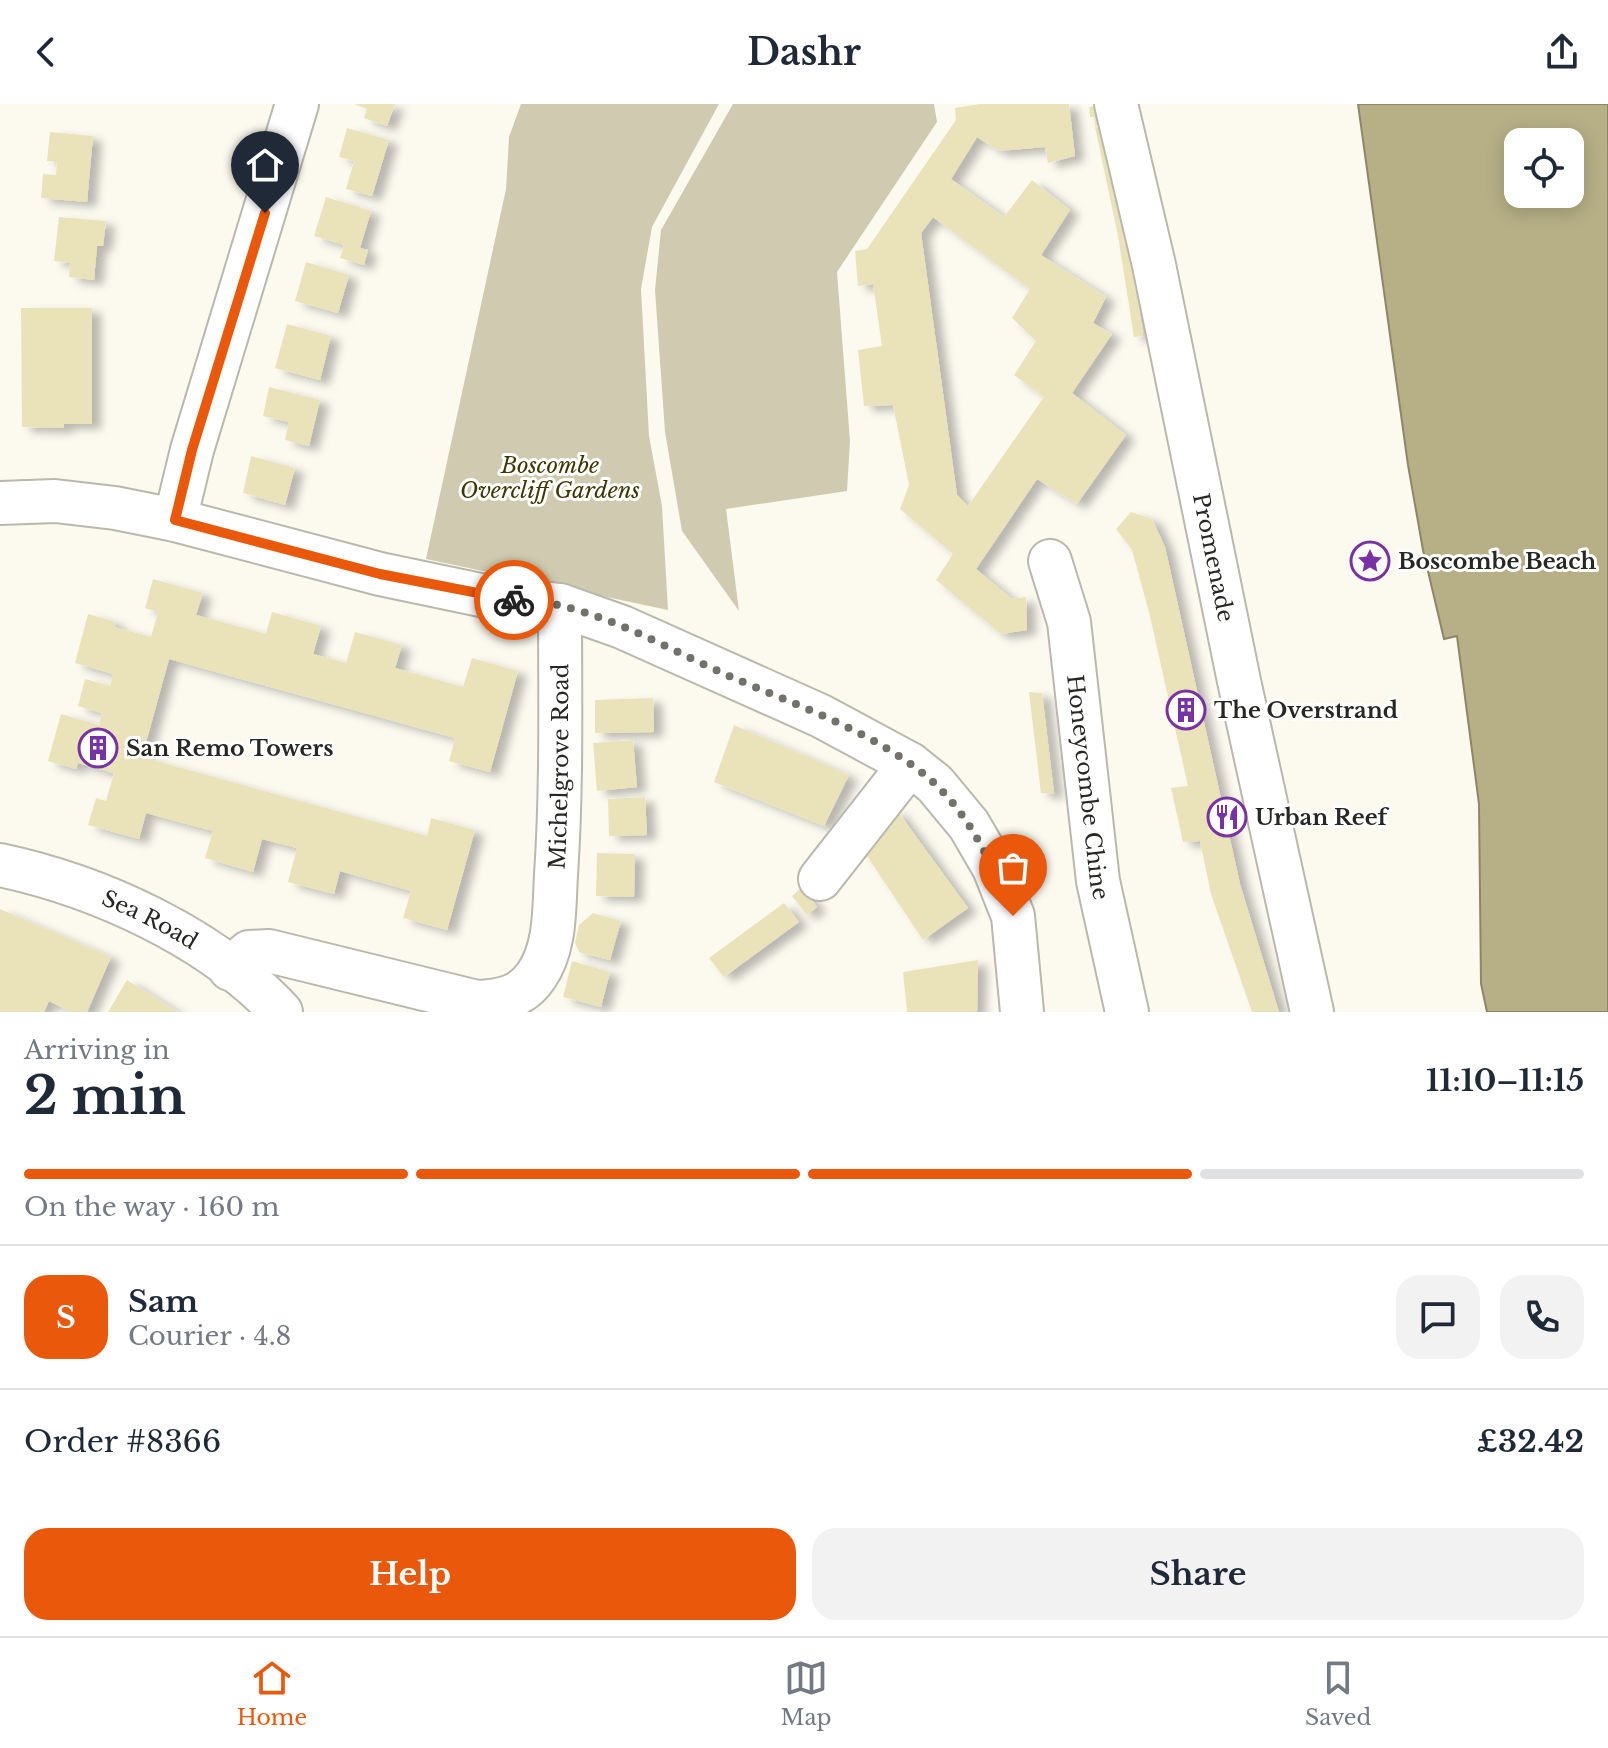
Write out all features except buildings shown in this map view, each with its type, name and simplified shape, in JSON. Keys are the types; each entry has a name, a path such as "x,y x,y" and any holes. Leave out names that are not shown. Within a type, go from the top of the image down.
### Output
{"street":[{"path":"175,520 192,450 297,104"},
{"name":"Promenade","path":"1116,104 1154,265 1239,681 1312,1012"},
{"path":"0,503 55,501 175,520 380,574 490,597 560,605 622,627 821,716 910,764 935,784 969,825 994,868 1013,916 1022,1012"},
{"name":"Honeycombe Chine","path":"1050,561 1069,622 1098,881 1127,1012"},
{"name":"Michelgrove Road","path":"230,969 249,952 269,951 477,1002 499,1001 521,992 537,975 552,930 560,824 560,605"},
{"path":"820,879 910,764"},
{"name":"Sea Road","path":"0,865 68,883 188,938 281,1012"}],"green space":[{"name":"Boscombe Overcliff Gardens","path":"521,104 719,104 652,227 641,289 649,436 662,506 668,610 426,559 506,189 509,137"},
{"path":"733,104 934,104 937,122 837,272 850,441 847,491 726,509 739,611 682,531 665,432 655,290 661,230"}],"shaded area":[{"path":"1358,104 1608,104 1608,1012 1487,1012 1481,984 1479,804 1457,636 1444,639 1423,550 1408,465"}],"way so far":[{"path":"514,600 560,605 622,627 821,716 910,764 935,784 969,825 994,868 1013,916"}],"place":[{"name":"Boscombe Beach","path":"1370,561"},
{"name":"The Overstrand","path":"1186,710"},
{"name":"San Remo Towers","path":"98,748"},
{"name":"Urban Reef","path":"1227,817"}],"route":[{"path":"265,213 192,450 175,520 380,574 514,600"}]}
